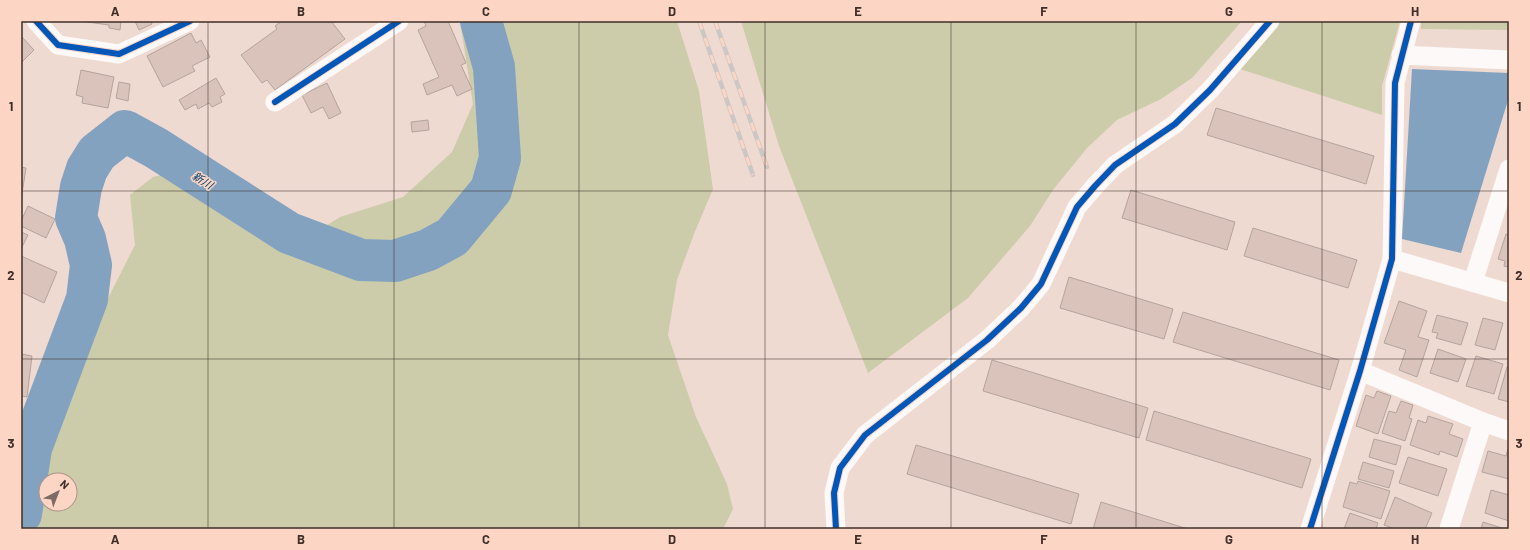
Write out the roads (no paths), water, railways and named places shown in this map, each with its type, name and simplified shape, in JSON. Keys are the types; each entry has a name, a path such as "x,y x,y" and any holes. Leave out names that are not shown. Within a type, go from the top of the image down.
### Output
{"street":[{"path":"36,21 58,45 120,54 190,21"},
{"path":"276,102 399,21"},
{"path":"836,529 834,493 840,468 861,440 880,422 987,340 1021,308 1041,284 1077,207 1095,186 1115,165 1176,124 1210,90 1270,21"},
{"path":"1310,529 1360,371 1392,258 1395,83 1411,21"},
{"path":"1401,55 1509,60"},
{"path":"1473,282 1509,169"},
{"path":"1392,258 1509,293"},
{"path":"1360,371 1483,422 1509,431"},
{"path":"1449,529 1483,422"}],"water":[{"path":"1412,69 1509,73 1509,97 1461,253 1402,239"}],"waterway":[{"name":"新川","path":"21,514 31,448 87,299 91,265 85,239 76,218 81,187 87,169 97,153 125,131 156,148 289,233 361,260 395,261 428,250 452,237 491,190 500,158 494,67 481,21"}],"railway":[{"path":"699,21 753,175"},
{"path":"715,21 767,167"}]}
